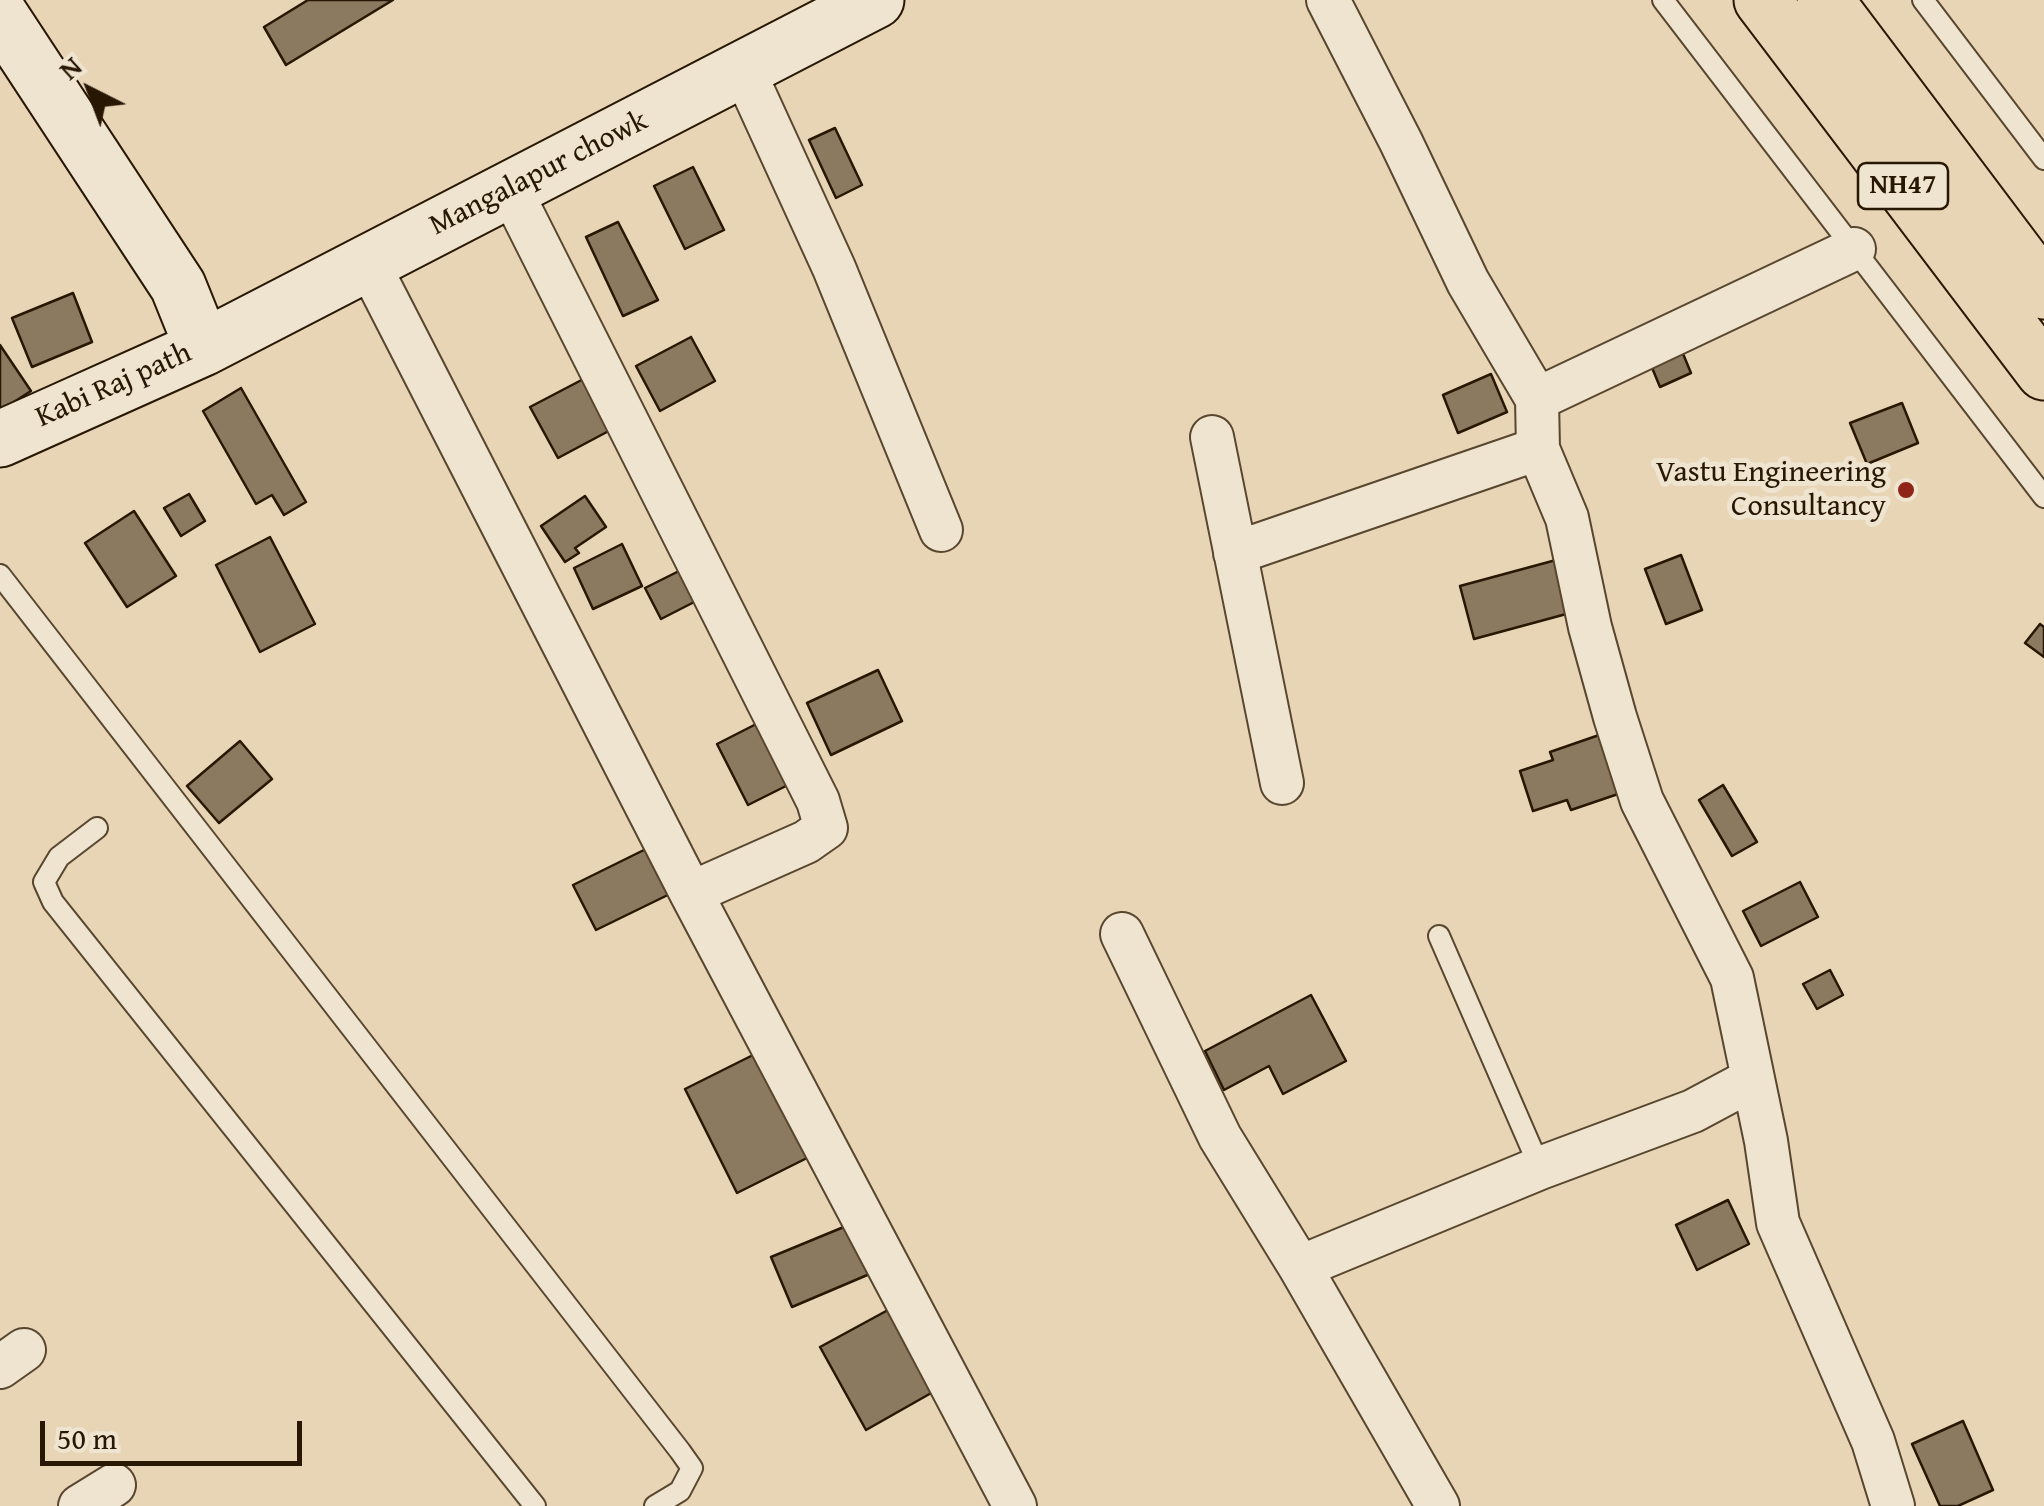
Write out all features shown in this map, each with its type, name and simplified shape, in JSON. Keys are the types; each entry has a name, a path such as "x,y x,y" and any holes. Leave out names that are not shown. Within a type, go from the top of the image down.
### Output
{"highway":[{"name":"NH47","path":"1762,0 2044,372"},
{"name":"NH47","path":"1825,0 2044,292"}],"street":[{"name":"Mangalapur chowk","path":"203,348 876,0"},
{"path":"1328,0 1402,142 1468,282 1537,399 1538,449 1567,518 1590,627 1642,801 1732,978 1750,1080 1766,1141 1778,1223 1873,1441 1893,1506"},
{"name":"Kabi Raj path","path":"0,15 178,286 203,348 0,439"},
{"path":"743,68 834,268 941,530"},
{"path":"510,189 818,801 826,828 806,842 691,892"},
{"path":"1537,399 1854,249"},
{"path":"368,263 691,892 1015,1506"},
{"path":"1212,437 1282,782"},
{"path":"1235,552 1538,449"},
{"path":"1122,934 1220,1137 1438,1506"},
{"path":"1300,1267 1540,1168 1693,1111 1750,1080"}],"lane":[{"path":"1663,0 2044,497"},
{"path":"1923,0 2044,160"},
{"path":"0,576 692,1468 680,1491 655,1506"},
{"path":"97,828 58,857 44,882 54,902 535,1506"},
{"path":"1439,936 1540,1168"}],"building":[{"path":"308,0 393,0 286,65 264,27"},
{"path":"835,128 862,185 836,198 809,140"},
{"path":"693,167 724,230 685,249 654,186"},
{"path":"618,222 658,300 623,316 586,237"},
{"path":"73,293 92,342 32,367 12,318"},
{"path":"691,337 715,381 660,411 636,366"},
{"path":"1679,344 1691,373 1660,387 1648,358"},
{"path":"0,345 31,391 0,411"},
{"path":"593,374 620,425 558,458 530,407"},
{"path":"1491,374 1507,412 1458,433 1443,395"},
{"path":"241,388 306,502 284,515 272,495 256,504 203,411"},
{"path":"1902,403 1918,443 1867,464 1850,423"},
{"path":"189,494 205,521 181,536 164,508"},
{"path":"585,496 606,527 575,548 579,553 565,562 541,526"},
{"path":"134,511 176,576 127,607 85,543"},
{"path":"270,537 315,624 260,652 216,565"},
{"path":"622,544 642,586 593,609 574,568"},
{"path":"1681,555 1702,610 1666,624 1645,569"},
{"path":"1556,560 1570,613 1474,639 1460,586"},
{"path":"689,566 704,597 661,619 645,588"},
{"path":"2040,624 2044,627 2044,657 2025,643"},
{"path":"878,670 902,721 831,755 807,703"},
{"path":"770,717 800,779 748,805 717,744"},
{"path":"1602,734 1621,793 1571,810 1567,800 1533,811 1520,771 1553,760 1550,752"},
{"path":"240,741 272,779 219,823 187,786"},
{"path":"1723,785 1757,842 1732,856 1699,800"},
{"path":"654,845 676,891 596,930 573,885"},
{"path":"1800,882 1818,917 1761,946 1743,911"},
{"path":"1830,970 1843,995 1817,1009 1803,984"},
{"path":"1311,995 1346,1061 1283,1094 1269,1066 1224,1090 1205,1051"},
{"path":"761,1051 813,1155 737,1193 685,1089"},
{"path":"1728,1200 1749,1244 1697,1270 1676,1225"},
{"path":"851,1224 872,1273 792,1307 771,1257"},
{"path":"888,1310 933,1392 866,1430 820,1347"},
{"path":"1963,1421 1993,1490 1958,1506 1940,1506 1912,1444"}],"place":[{"name":"Vastu Engineering Consultancy","path":"1906,490"}]}
